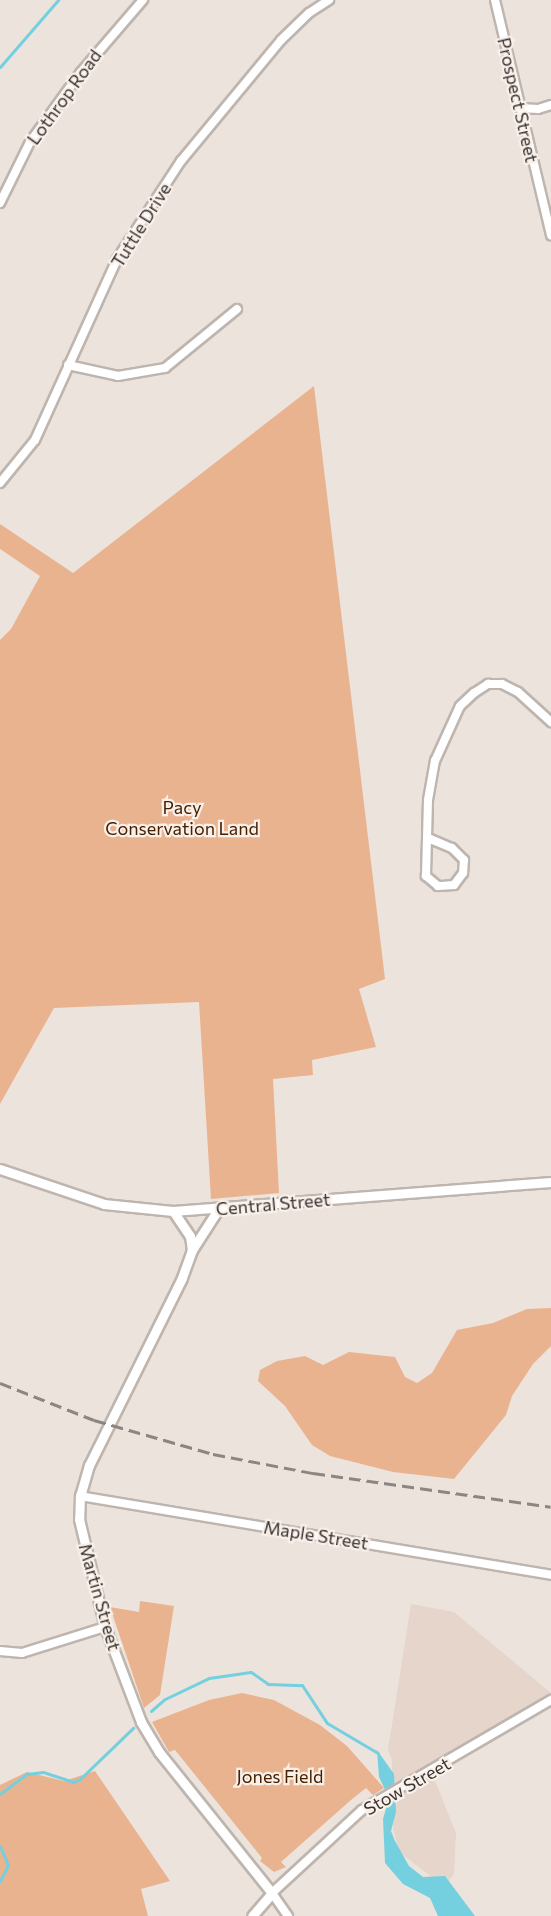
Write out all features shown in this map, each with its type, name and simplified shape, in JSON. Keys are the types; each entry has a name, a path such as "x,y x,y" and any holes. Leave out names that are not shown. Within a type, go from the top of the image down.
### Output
{"street":[{"name":"Lothrop Road","path":"0,203 30,142 49,114 143,0"},
{"name":"Tuttle Drive","path":"0,483 35,440 117,259 181,161 281,40 309,13 329,0"},
{"name":"Prospect Street","path":"495,0 551,235"},
{"path":"520,108 538,109 551,105"},
{"path":"68,364 118,376 165,369 237,309"},
{"path":"428,838 453,848 464,860 464,873 454,885 438,886 426,876 428,838 435,761 460,706 488,684 502,684 518,692 551,722"},
{"name":"Central Street","path":"0,1169 104,1204 173,1211 551,1182"},
{"name":"Martin Street","path":"219,1208 192,1250 182,1278 91,1460 80,1496 82,1536 105,1627 141,1722 159,1752 288,1916"},
{"path":"173,1211 190,1236 192,1250"},
{"name":"Maple Street","path":"80,1496 551,1575"},
{"path":"0,1651 22,1653 105,1627"},
{"name":"Stow Street","path":"254,1915 272,1893 348,1822 383,1795 492,1737 551,1700"}],"shaded area":[{"path":"411,1604 454,1612 551,1693 466,1745 392,1784 392,1760 388,1750"},
{"path":"433,1776 456,1833 454,1874 444,1886 399,1852 393,1828 395,1797"}],"green space":[{"name":"Pacy Conservation Land","path":"314,386 385,979 359,989 376,1047 312,1060 313,1075 273,1079 279,1193 211,1199 199,1002 54,1008 0,1104 0,640 11,629 40,576 0,549 0,524 73,573"},
{"path":"551,1308 551,1346 533,1364 512,1396 506,1415 454,1479 393,1472 330,1456 312,1445 285,1406 258,1381 260,1370 277,1361 305,1356 323,1365 349,1352 395,1357 405,1377 417,1383 432,1373 457,1330 493,1323 527,1309"},
{"path":"140,1601 174,1606 160,1695 144,1708 110,1607 139,1612"},
{"name":"Jones Field","path":"242,1693 274,1700 320,1725 347,1746 384,1788 373,1795 366,1788 281,1862 286,1867 274,1872 260,1861 262,1858 175,1750 169,1752 152,1722 209,1700"},
{"path":"95,1771 170,1881 141,1889 148,1916 0,1916 0,1785 27,1772 64,1781"}],"water":[{"path":"377,1750 394,1774 396,1812 391,1831 409,1866 423,1877 445,1876 475,1916 438,1916 430,1898 403,1884 385,1863 383,1819 389,1798 379,1777"}],"waterway":[{"path":"0,67 58,0"},
{"path":"151,1711 165,1699 209,1678 251,1672 268,1684 302,1685 327,1723 378,1753"},
{"path":"0,1794 27,1774 43,1772 73,1782 80,1779 133,1728"},
{"path":"0,1846 8,1865 0,1881"}],"railway":[{"path":"0,1383 94,1420 213,1454 313,1473 551,1507"}]}
